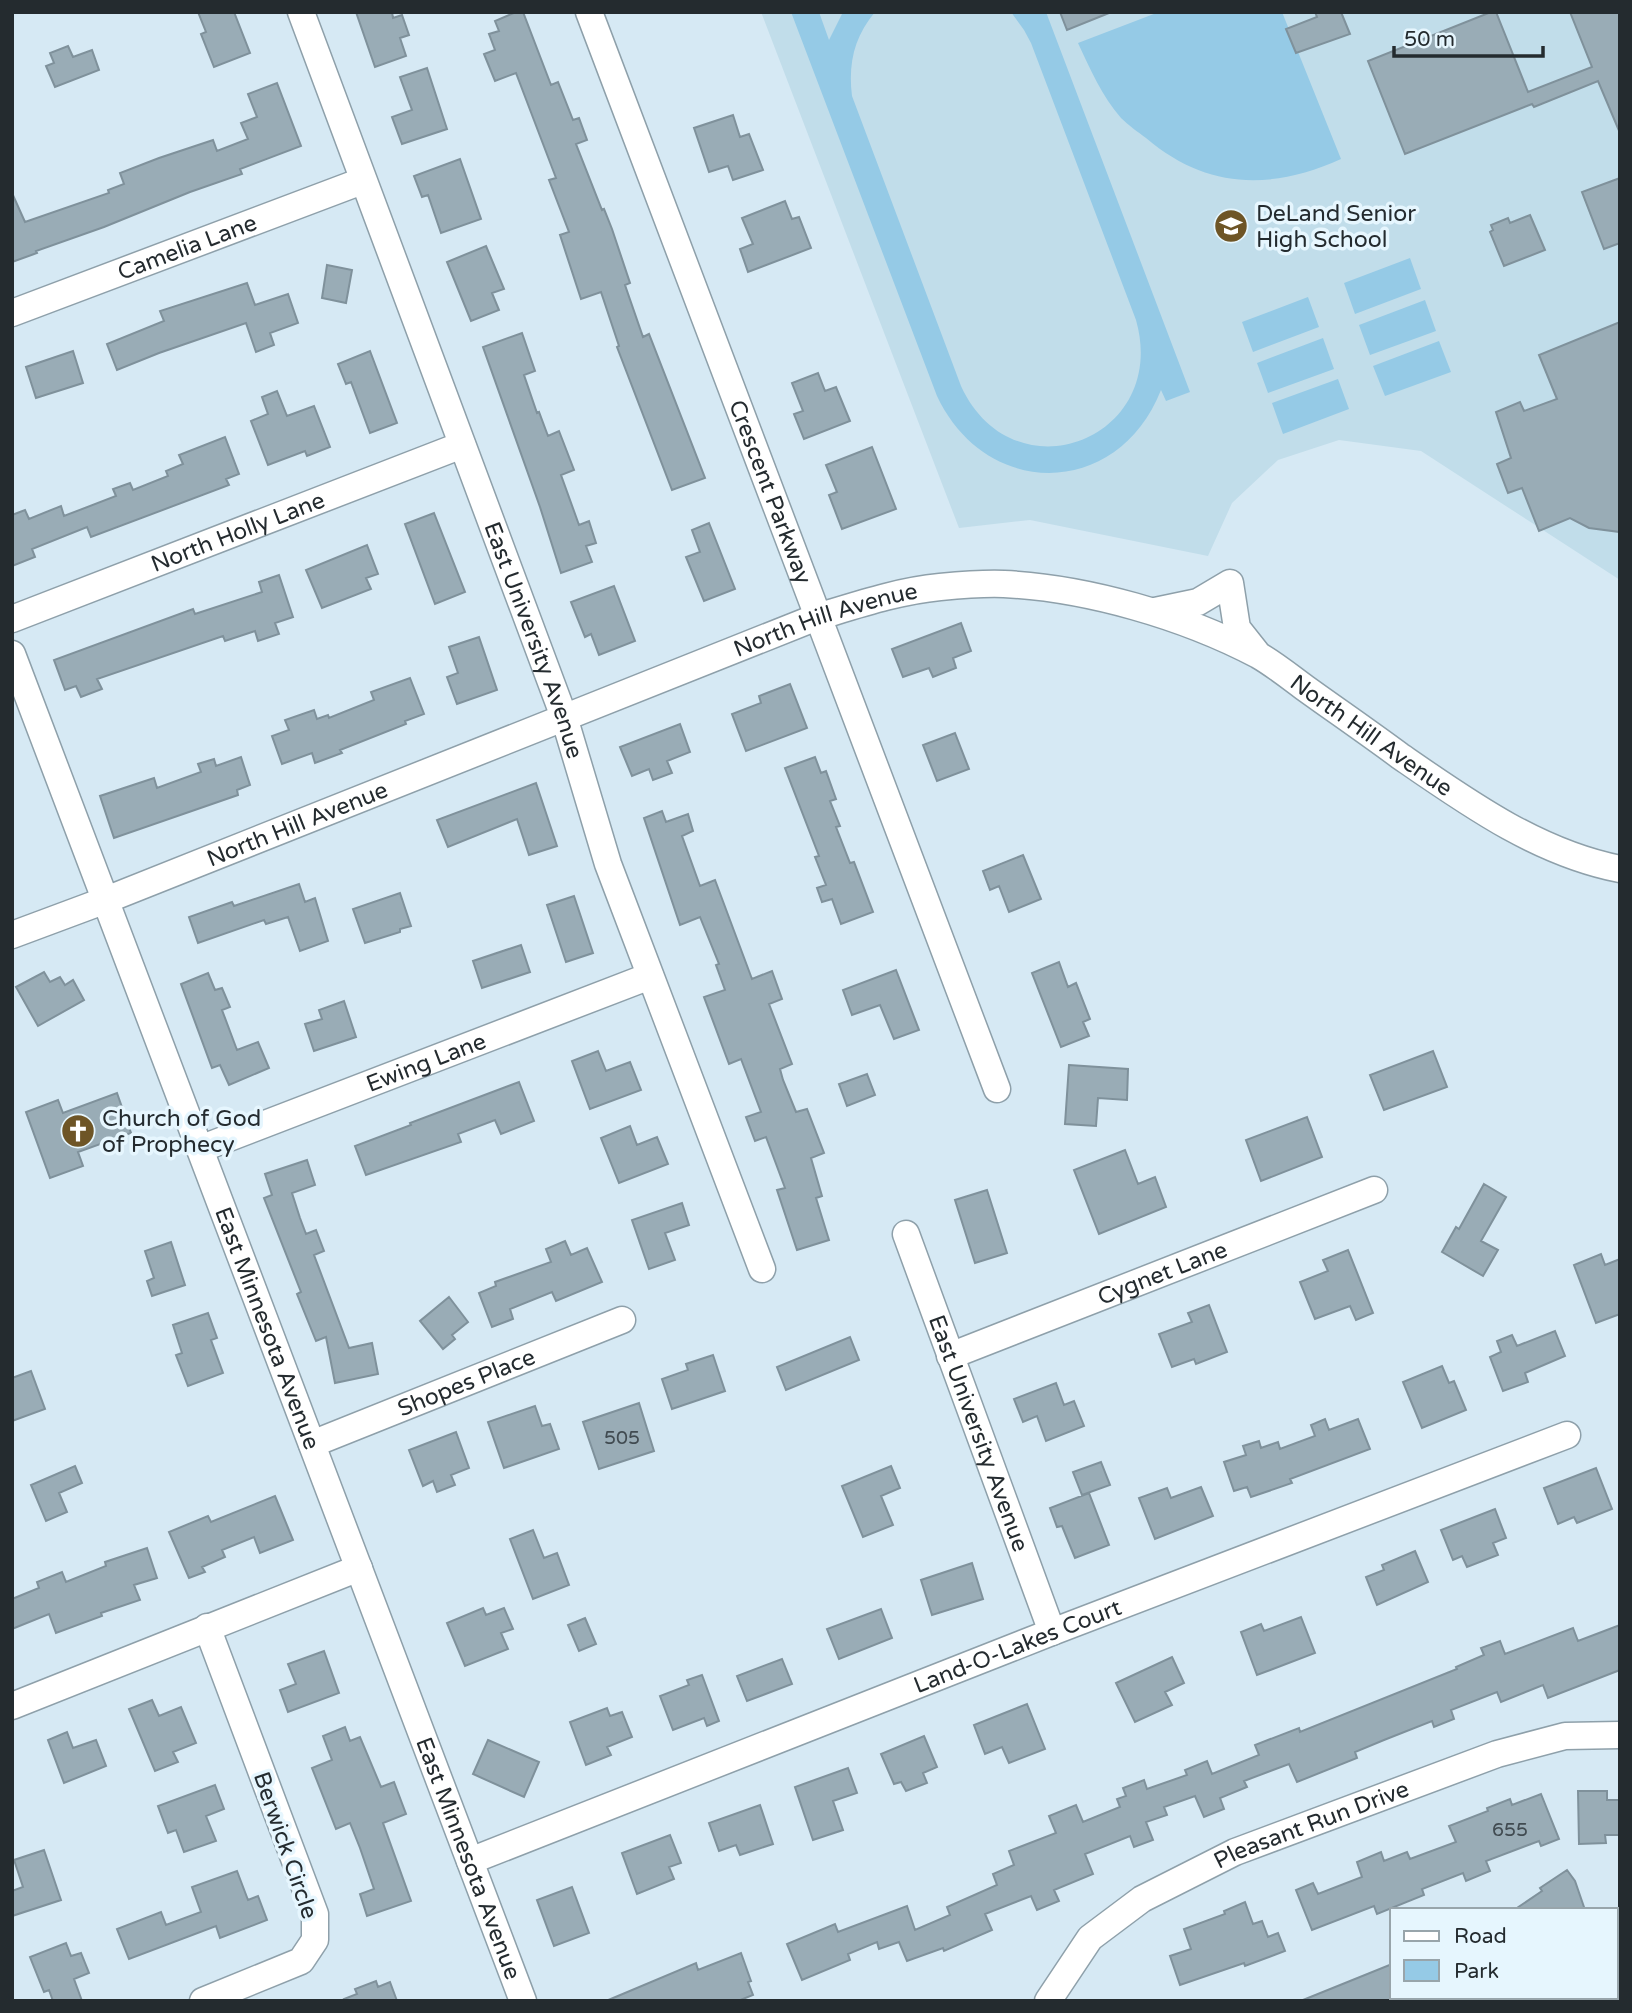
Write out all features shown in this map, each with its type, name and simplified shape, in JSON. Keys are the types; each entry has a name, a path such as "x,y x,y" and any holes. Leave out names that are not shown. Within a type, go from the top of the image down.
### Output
{"street":[{"name":"East University Avenue","path":"301,12 564,717 608,864 762,1269"},
{"name":"Crescent Parkway","path":"589,12 997,1089"},
{"name":"Camelia Lane","path":"12,313 362,181"},
{"name":"North Holly Lane","path":"12,619 463,445"},
{"path":"1151,611 1198,602 1230,583 1237,628 1260,656"},
{"name":"North Hill Avenue","path":"12,935 817,617 880,598 938,587 1003,584 1084,595 1151,611 1193,625 1260,656 1428,775 1498,820 1542,845 1589,863 1620,869"},
{"name":"East Minnesota Avenue","path":"12,654 20,696 106,900 523,2001"},
{"name":"Ewing Lane","path":"200,1149 650,976"},
{"name":"Cygnet Lane","path":"950,1356 1374,1190"},
{"name":"East University Avenue","path":"906,1234 1052,1632"},
{"name":"Shopes Place","path":"312,1444 622,1320"},
{"name":"Land-O-Lakes Court","path":"470,1861 1052,1632 1567,1434"},
{"path":"12,1706 359,1568"},
{"name":"Berwick Circle","path":"203,2001 301,1961 315,1940 315,1914 207,1627"},
{"name":"Pleasant Run Drive","path":"1048,2001 1090,1938 1142,1899 1235,1852 1497,1754 1565,1736 1620,1735"}],"shaded area":[{"name":"DeLand Senior High School","path":"761,12 1620,12 1620,580 1421,451 1339,440 1278,460 1232,503 1208,556 1030,520 959,528"}],"green space":[{"path":"791,12 819,12 829,40 843,12 875,12 862,31 854,51 852,96 961,386 985,421 1015,440 1048,446 1081,440 1109,423 1130,397 1140,362 1136,320 1031,43 1011,12 1046,12 1190,392 1166,401 1161,390 1141,426 1115,452 1084,467 1051,473 1018,469 987,454 959,430 937,396"},
{"path":"1159,12 1282,12 1341,159 1289,176 1239,180 1192,167 1169,155 1130,126 1108,101 1078,43"},
{"path":"1410,258 1421,289 1355,314 1344,283"},
{"path":"1308,297 1319,327 1253,352 1242,322"},
{"path":"1425,300 1436,331 1370,355 1359,325"},
{"path":"1323,338 1334,369 1268,393 1257,363"},
{"path":"1439,341 1451,372 1385,396 1373,366"},
{"path":"1338,379 1349,409 1283,434 1272,403"}],"building":[{"path":"198,12 234,12 250,53 214,67 201,34 206,32"},
{"path":"356,12 392,12 393,18 402,15 409,35 400,38 406,56 375,67"},
{"path":"516,12 523,12 551,85 558,82 573,120 579,118 587,140 576,144 612,229 630,283 625,285 643,337 649,334 705,478 672,490 617,347 619,346 601,292 581,299 560,235 569,232 549,180 556,178 516,73 495,81 484,54 495,50 489,34 499,31 495,21"},
{"path":"1060,12 1109,12 1109,13 1067,30"},
{"path":"1315,12 1341,12 1350,34 1296,53 1286,29 1317,17"},
{"path":"1496,12 1528,92 1592,67 1570,12 1620,12 1620,133 1598,81 1405,154 1368,61"},
{"path":"68,46 73,57 92,50 99,70 55,87 46,66 54,63 50,53"},
{"path":"427,68 447,129 402,144 392,117 412,110 400,77"},
{"path":"277,83 301,146 240,169 242,174 12,262 12,193 25,222 109,193 108,190 124,184 120,173 159,158 213,140 217,151 248,139 241,123 257,117 248,94"},
{"path":"733,115 740,137 749,134 763,170 733,180 728,166 709,172 694,128"},
{"path":"460,159 481,219 441,233 428,195 422,197 414,176"},
{"path":"1620,178 1620,243 1604,249 1582,192"},
{"path":"785,201 792,219 799,217 811,248 748,272 740,249 753,244 742,218"},
{"path":"1530,215 1545,250 1504,266 1490,232 1493,230 1491,225 1508,218 1510,223"},
{"path":"486,246 504,289 492,293 499,310 471,321 447,262"},
{"path":"327,265 352,270 346,303 322,298"},
{"path":"247,283 255,305 288,294 298,323 270,333 274,345 256,352 246,323 117,370 107,344 164,321 160,311"},
{"path":"1620,322 1620,532 1589,528 1570,518 1539,531 1522,488 1508,493 1497,464 1511,458 1496,412 1520,402 1524,411 1557,399 1539,355"},
{"path":"522,333 535,371 524,375 537,413 539,412 548,436 559,431 574,470 561,475 579,525 589,521 596,543 586,546 592,562 561,573 483,347"},
{"path":"73,351 83,383 36,398 26,367"},
{"path":"370,351 397,423 370,433 351,382 346,384 338,364"},
{"path":"818,373 825,391 836,387 850,421 804,439 794,414 803,411 792,383"},
{"path":"277,391 287,416 314,406 330,447 307,456 305,451 268,465 251,421 268,414 262,397"},
{"path":"225,437 239,474 226,479 229,485 91,537 87,527 32,549 35,557 12,566 12,515 25,510 29,519 61,506 64,516 116,496 113,489 130,483 133,490 168,476 166,471 183,464 179,455"},
{"path":"872,447 896,509 842,529 829,495 837,492 826,465"},
{"path":"434,513 465,592 435,604 405,524"},
{"path":"709,523 735,589 704,601 686,557 700,552 692,530"},
{"path":"367,545 378,574 366,578 371,589 322,608 306,570"},
{"path":"279,575 293,617 275,623 279,634 258,641 255,631 225,641 223,636 97,679 102,689 81,697 76,686 65,690 54,660 193,609 195,614 262,592 259,582"},
{"path":"614,586 635,641 599,655 591,634 585,637 571,602"},
{"path":"961,623 971,651 953,658 956,668 933,677 929,668 903,677 892,649"},
{"path":"479,637 497,690 457,704 447,677 458,673 449,647"},
{"path":"410,678 424,714 315,763 312,753 282,764 272,736 289,730 285,720 314,710 317,719 328,715 329,718 374,700 371,692"},
{"path":"790,684 807,728 746,751 732,714 761,703 759,696"},
{"path":"680,724 690,752 667,761 672,773 653,780 649,769 632,776 620,747"},
{"path":"955,733 969,769 937,781 923,745"},
{"path":"241,757 250,785 237,790 238,795 114,838 100,796 154,778 157,788 201,772 198,764 214,759 216,766"},
{"path":"815,757 821,773 826,771 836,799 830,801 840,826 836,827 850,863 854,862 873,912 841,924 832,899 822,902 817,888 826,885 815,857 819,856 785,768"},
{"path":"536,783 557,846 529,855 517,819 448,847 437,820"},
{"path":"662,811 666,822 688,814 693,831 682,836 700,886 715,880 752,979 772,971 782,999 769,1004 792,1064 780,1069 783,1080 796,1112 807,1109 824,1153 811,1158 822,1196 816,1198 829,1240 797,1250 777,1190 785,1188 766,1137 755,1141 746,1117 761,1112 741,1059 729,1064 704,997 725,990 716,965 719,964 700,917 680,925 644,818"},
{"path":"1023,855 1041,899 1009,912 999,886 990,890 983,871"},
{"path":"299,884 305,902 315,898 328,941 300,951 288,917 266,924 264,920 198,943 189,917 232,902 234,906"},
{"path":"400,893 411,926 365,943 353,909"},
{"path":"574,896 593,953 566,962 547,905"},
{"path":"521,945 530,972 482,988 473,961"},
{"path":"1059,962 1068,987 1076,983 1090,1019 1083,1022 1089,1036 1061,1047 1032,973"},
{"path":"896,970 919,1030 894,1039 880,1005 852,1015 843,990"},
{"path":"44,972 50,982 60,977 65,985 73,980 84,1000 38,1026 16,987"},
{"path":"208,973 215,990 222,988 230,1007 222,1010 237,1050 258,1042 269,1068 229,1085 220,1065 212,1068 181,984"},
{"path":"344,1001 356,1037 314,1051 305,1024 322,1019 319,1010"},
{"path":"598,1051 606,1071 630,1062 641,1090 590,1109 572,1061"},
{"path":"1433,1051 1447,1087 1384,1110 1370,1075"},
{"path":"1069,1065 1128,1069 1127,1100 1098,1098 1096,1126 1065,1124"},
{"path":"867,1074 875,1095 847,1106 839,1084"},
{"path":"519,1082 534,1121 501,1134 495,1120 458,1134 461,1142 366,1175 355,1146"},
{"path":"117,1093 131,1133 78,1152 83,1166 50,1178 26,1112 58,1100 63,1113"},
{"path":"1307,1117 1322,1157 1261,1181 1246,1140"},
{"path":"630,1126 637,1145 657,1137 668,1164 619,1183 601,1138"},
{"path":"1125,1150 1138,1184 1155,1177 1166,1207 1099,1234 1074,1170"},
{"path":"307,1160 315,1185 292,1193 300,1218 306,1234 316,1230 324,1251 314,1255 349,1348 372,1343 378,1374 335,1383 326,1337 316,1341 297,1294 301,1292 264,1198 272,1195 265,1174"},
{"path":"1484,1184 1506,1197 1481,1241 1498,1250 1483,1276 1442,1252 1456,1227 1459,1229"},
{"path":"987,1190 1007,1253 975,1263 955,1200"},
{"path":"682,1203 689,1225 665,1233 675,1260 649,1269 632,1220"},
{"path":"565,1241 571,1255 587,1248 602,1282 556,1301 552,1292 510,1309 513,1319 492,1327 479,1293 496,1286 495,1282 551,1262 546,1249"},
{"path":"171,1242 185,1285 152,1296 147,1281 154,1278 145,1251"},
{"path":"1348,1250 1373,1313 1356,1320 1350,1306 1315,1319 1300,1282 1328,1271 1323,1260"},
{"path":"1601,1254 1605,1265 1620,1259 1620,1314 1596,1323 1574,1265"},
{"path":"449,1297 468,1322 452,1335 455,1339 443,1349 420,1321"},
{"path":"1209,1305 1227,1352 1196,1364 1194,1359 1172,1367 1159,1334 1192,1322 1188,1313"},
{"path":"208,1313 217,1338 211,1340 223,1373 188,1386 176,1355 182,1353 173,1325"},
{"path":"1555,1331 1565,1356 1525,1373 1528,1382 1503,1391 1490,1357 1501,1352 1497,1341 1512,1335 1517,1346"},
{"path":"850,1337 859,1360 786,1390 777,1367"},
{"path":"713,1355 725,1391 672,1409 662,1379 688,1370 686,1364"},
{"path":"1442,1366 1449,1383 1454,1381 1466,1410 1422,1428 1403,1382"},
{"path":"31,1371 45,1409 12,1421 12,1378"},
{"path":"1056,1383 1064,1405 1074,1401 1084,1426 1046,1441 1037,1416 1023,1422 1014,1399"},
{"path":"639,1403 654,1451 599,1469 583,1422"},
{"path":"535,1406 542,1426 550,1424 559,1449 504,1468 488,1422"},
{"path":"1325,1419 1329,1430 1358,1419 1370,1449 1290,1479 1292,1483 1251,1497 1247,1487 1234,1491 1224,1462 1246,1455 1243,1446 1259,1441 1261,1448 1278,1442 1280,1449 1315,1436 1311,1425"},
{"path":"456,1432 469,1468 451,1475 455,1485 437,1492 433,1481 423,1486 409,1450"},
{"path":"1101,1462 1110,1485 1082,1495 1073,1472"},
{"path":"75,1466 82,1483 59,1493 67,1512 46,1521 31,1485"},
{"path":"891,1466 900,1488 881,1496 893,1525 863,1537 842,1486"},
{"path":"1596,1468 1612,1509 1577,1523 1574,1517 1558,1524 1544,1488"},
{"path":"1201,1487 1213,1516 1155,1539 1139,1498 1167,1488 1171,1498"},
{"path":"1089,1493 1109,1545 1075,1558 1062,1526 1057,1527 1050,1508"},
{"path":"275,1496 293,1540 260,1553 254,1537 222,1550 225,1557 202,1567 205,1572 189,1578 169,1532 208,1516 211,1522"},
{"path":"1495,1509 1506,1538 1493,1543 1498,1555 1467,1567 1462,1556 1453,1560 1441,1530"},
{"path":"533,1530 544,1558 557,1553 569,1585 533,1599 510,1539"},
{"path":"147,1548 157,1578 134,1585 140,1600 101,1613 102,1616 56,1633 49,1614 12,1629 12,1599 39,1588 37,1582 62,1572 66,1582 106,1566 105,1562"},
{"path":"1415,1551 1428,1582 1377,1605 1366,1577 1384,1570 1382,1565"},
{"path":"972,1563 983,1599 932,1615 921,1580"},
{"path":"483,1608 486,1615 504,1608 513,1629 501,1633 508,1649 465,1666 447,1623"},
{"path":"881,1609 892,1638 839,1659 827,1629"},
{"path":"1301,1617 1315,1653 1257,1675 1241,1632 1261,1624 1264,1631"},
{"path":"585,1618 596,1644 579,1651 568,1625"},
{"path":"1620,1625 1620,1670 1548,1698 1543,1685 1501,1702 1497,1692 1451,1710 1454,1719 1434,1727 1432,1721 1384,1740 1355,1752 1357,1758 1297,1782 1289,1764 1244,1781 1247,1787 1220,1798 1224,1809 1204,1817 1195,1796 1164,1807 1167,1815 1146,1822 1153,1840 1134,1847 1130,1836 1085,1854 1093,1874 1054,1890 1059,1901 1037,1910 1031,1896 985,1914 992,1930 944,1951 943,1948 907,1961 899,1942 879,1949 877,1942 848,1954 850,1960 802,1980 787,1944 835,1924 838,1932 907,1906 915,1930 950,1915 947,1907 997,1885 993,1874 1014,1865 1009,1851 1056,1833 1049,1816 1076,1805 1083,1822 1120,1807 1117,1799 1126,1796 1123,1788 1144,1780 1147,1789 1187,1775 1185,1770 1207,1761 1212,1774 1259,1755 1255,1745 1299,1728 1300,1732 1457,1669 1456,1667 1484,1655 1481,1648 1500,1641 1505,1654 1573,1628 1578,1641"},
{"path":"324,1651 339,1693 288,1712 280,1690 296,1684 288,1664"},
{"path":"1172,1657 1184,1683 1165,1692 1172,1705 1135,1722 1116,1683"},
{"path":"782,1659 792,1684 747,1701 737,1676"},
{"path":"702,1675 719,1721 707,1726 704,1718 673,1730 660,1696 689,1685 687,1680"},
{"path":"152,1700 159,1716 181,1707 196,1743 173,1752 178,1762 155,1771 129,1709"},
{"path":"1027,1704 1045,1749 1009,1763 1002,1747 985,1754 974,1725"},
{"path":"607,1708 610,1716 622,1712 632,1737 607,1747 611,1755 586,1765 570,1722"},
{"path":"345,1727 350,1741 360,1737 381,1787 394,1782 406,1814 383,1823 411,1901 367,1916 360,1894 374,1889 360,1848 350,1823 336,1829 312,1768 332,1760 323,1736"},
{"path":"67,1732 73,1748 96,1740 106,1766 64,1783 48,1740"},
{"path":"924,1736 937,1767 923,1773 927,1783 906,1791 901,1782 894,1784 881,1754"},
{"path":"488,1740 539,1762 524,1797 473,1774"},
{"path":"848,1768 857,1793 833,1801 843,1830 813,1840 795,1787"},
{"path":"215,1785 224,1809 206,1816 216,1841 184,1852 176,1830 168,1833 158,1806"},
{"path":"1578,1791 1607,1791 1607,1800 1620,1800 1620,1835 1605,1835 1606,1843 1579,1844"},
{"path":"1541,1794 1559,1839 1541,1846 1539,1841 1486,1861 1490,1871 1466,1881 1463,1873 1422,1889 1424,1895 1377,1914 1374,1906 1312,1930 1296,1890 1313,1883 1318,1894 1362,1877 1357,1862 1381,1852 1384,1861 1407,1852 1410,1859 1456,1842 1449,1826 1510,1799 1512,1805"},
{"path":"760,1805 773,1844 740,1855 736,1845 719,1851 709,1823"},
{"path":"670,1835 681,1863 669,1867 674,1879 637,1894 622,1853"},
{"path":"44,1850 61,1900 12,1916 12,1891 23,1887 14,1860"},
{"path":"1567,1870 1575,1881 1584,1908 1517,1908 1542,1891 1540,1888"},
{"path":"237,1871 248,1900 258,1896 267,1920 220,1938 216,1926 129,1959 117,1929 161,1912 166,1925 201,1912 192,1887"},
{"path":"572,1887 589,1933 554,1946 537,1900"},
{"path":"1245,1902 1253,1924 1262,1921 1268,1937 1278,1933 1285,1951 1180,1985 1170,1956 1191,1949 1184,1929 1225,1914 1224,1911"},
{"path":"66,1943 71,1956 81,1953 89,1973 74,1979 82,2001 53,2001 49,1990 44,1992 30,1957"},
{"path":"741,1953 753,1995 738,2001 606,2001 696,1963 698,1970"},
{"path":"1390,1965 1392,2001 1303,2000"},
{"path":"376,1981 378,1987 390,1982 397,2001 345,2001 344,1999 357,1994 355,1989"}],"place":[{"name":"DeLand Senior High School","path":"1231,226"},
{"name":"Church of God of Prophecy","path":"78,1131"}]}
